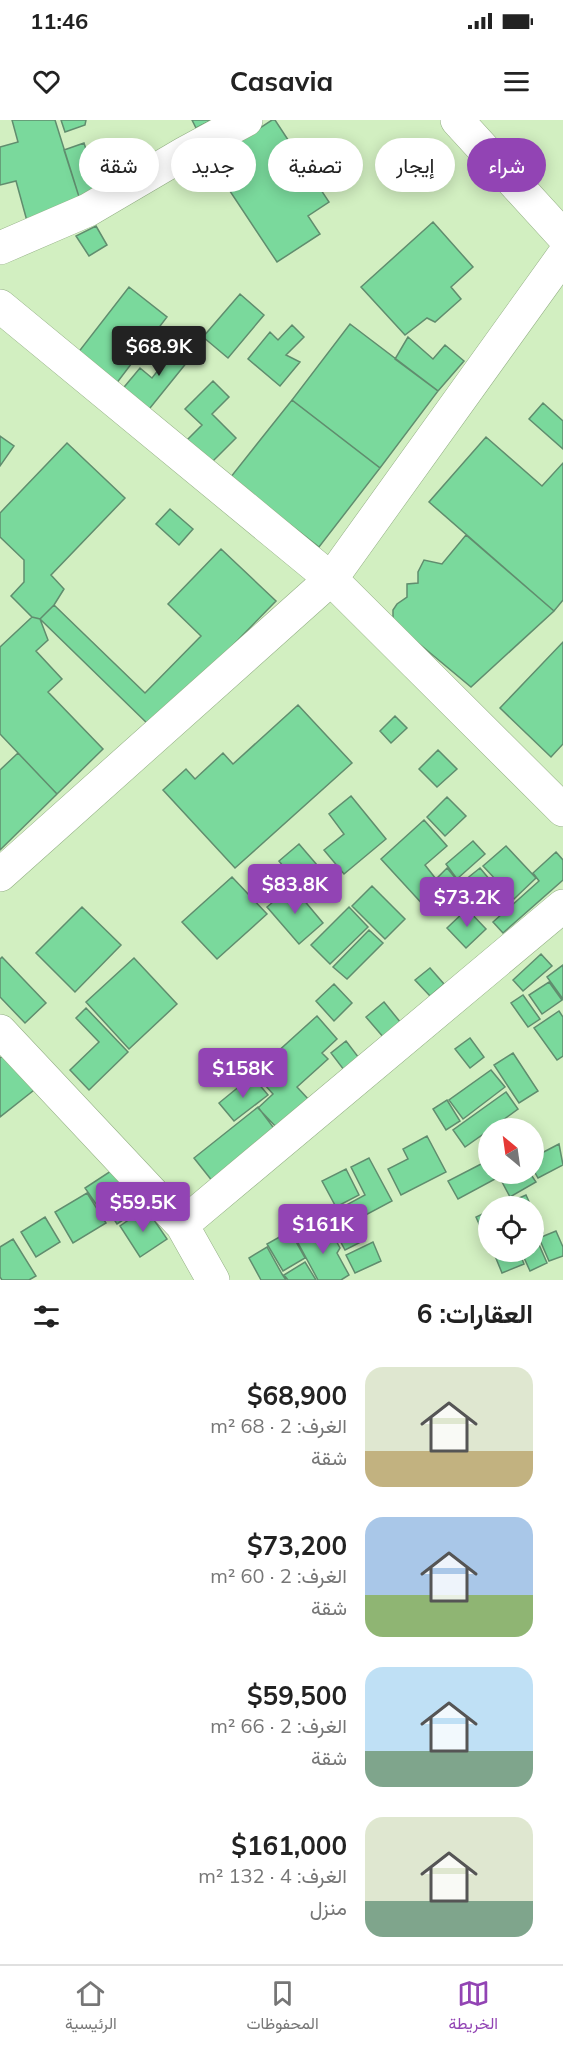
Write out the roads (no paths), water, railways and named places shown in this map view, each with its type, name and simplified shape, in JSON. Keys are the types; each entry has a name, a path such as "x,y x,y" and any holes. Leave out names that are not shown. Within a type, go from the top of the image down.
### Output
{"street":[{"path":"0,248 88,210 246,120"},
{"path":"457,120 563,236"},
{"path":"0,875 331,579 563,256"},
{"path":"0,306 331,579 563,810"},
{"path":"182,1225 563,906"},
{"path":"0,1031 182,1225 213,1280"}]}
